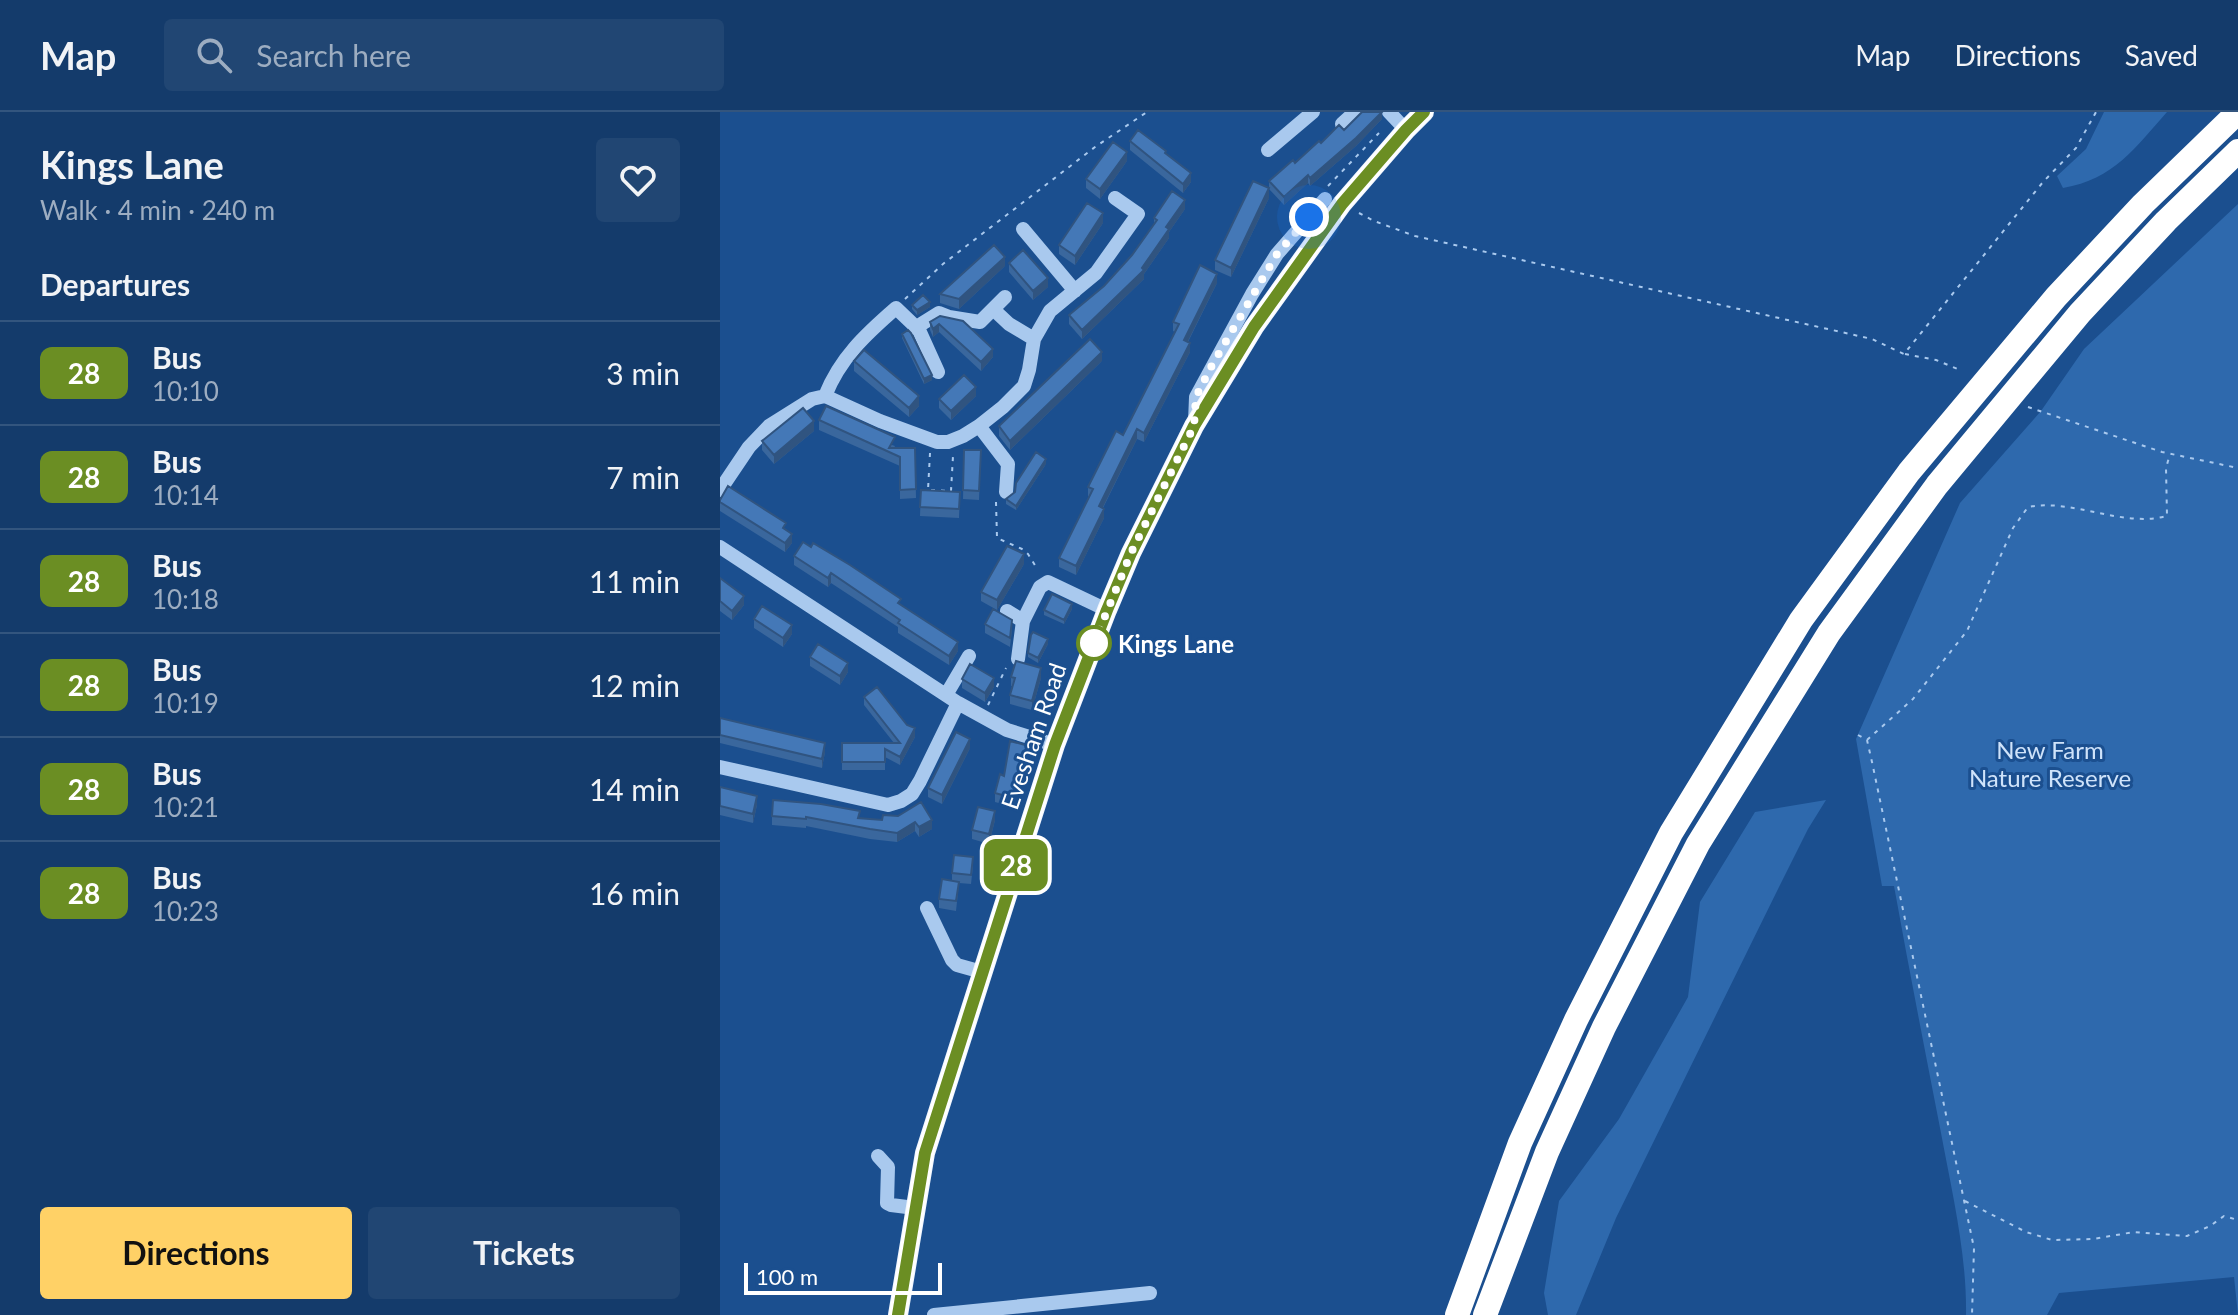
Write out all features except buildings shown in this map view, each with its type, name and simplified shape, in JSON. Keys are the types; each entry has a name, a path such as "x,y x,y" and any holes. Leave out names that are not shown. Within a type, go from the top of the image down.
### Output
{"highway":[{"path":"1457,1315 1520,1143 1576,1020 1671,833 1801,620 1909,472 2056,297 2143,204 2238,112"},
{"path":"1485,1315 1547,1152 1604,1027 1698,844 1829,633 1937,485 2080,313 2166,221 2238,151"}],"main road":[{"name":"Evesham Road","path":"898,1315 925,1153 1055,745 1107,610 1194,426 1254,327 1295,267 1329,199 1396,120 1424,112"}],"street":[{"path":"1268,150 1313,112"},
{"path":"1342,124 1355,112"},
{"path":"720,490 749,447 769,426 812,399 825,396 931,440 948,442 979,426 1024,386 1034,339 1050,311 1096,273 1130,228 1138,214 1115,198"},
{"path":"1194,426 1196,397 1245,306 1277,254 1329,199"},
{"path":"1023,229 1075,291"},
{"path":"1277,254 1295,267"},
{"path":"915,328 939,313 980,322 1005,297"},
{"path":"825,396 855,344 896,308 919,330 938,372"},
{"path":"993,309 1009,324 1034,339"},
{"path":"979,426 1008,464 1001,497"},
{"path":"720,547 982,717 1007,730 1055,745"},
{"path":"1018,659 1023,621 1040,587 1048,582 1107,610"},
{"path":"1007,611 1023,621"},
{"path":"720,767 888,805 901,801 912,794 969,656"},
{"path":"927,908 952,960 957,965 982,972"},
{"path":"878,1156 888,1167 887,1203 915,1208"},
{"path":"934,1315 1150,1293"}],"path":[{"path":"896,308 943,264 1095,147 1147,112"},
{"path":"1904,354 2043,182 2076,148 2096,112"},
{"path":"1396,120 1329,199 1374,221 1415,236 1872,339 1904,354 1936,360 1960,370"},
{"path":"2023,404 2170,454 2238,468"},
{"path":"931,440 928,490 951,491 954,439"},
{"path":"1867,740 1913,699 1967,631 2013,528 2028,507 2044,503 2082,511 2155,519 2167,516 2166,468 2170,454"},
{"path":"1001,497 997,538 1028,554 1048,582"},
{"path":"982,717 1022,638"},
{"path":"1858,735 1867,740 1974,1248 1972,1315"},
{"path":"1964,1200 2026,1232 2052,1240 2093,1239 2134,1232 2187,1236 2224,1216 2238,1220"}],"green space":[{"path":"2104,112 2167,112 2110,169 2081,184 2063,188 2057,176 2086,149"},
{"name":"New Farm Nature Reserve","path":"2238,204 2238,1315 2234,1277 2059,1293 2047,1315 1966,1315 1958,1224 1894,886 1882,886 1856,739 1960,503 2041,411 2084,349"},
{"path":"1826,800 1808,829 1616,1218 1576,1315 1548,1315 1544,1293 1559,1201 1619,1119 1688,997 1700,902 1755,812"}],"bus line":[{"name":"28","path":"898,1315 925,1153 1055,745 1131,553 1194,426 1254,327 1342,204 1424,112"}],"place":[{"name":"Kings Lane","path":"1094,643"}],"route":[{"path":"1094,643 1131,553 1194,426 1196,397 1211,367 1277,254 1309,217"}]}
